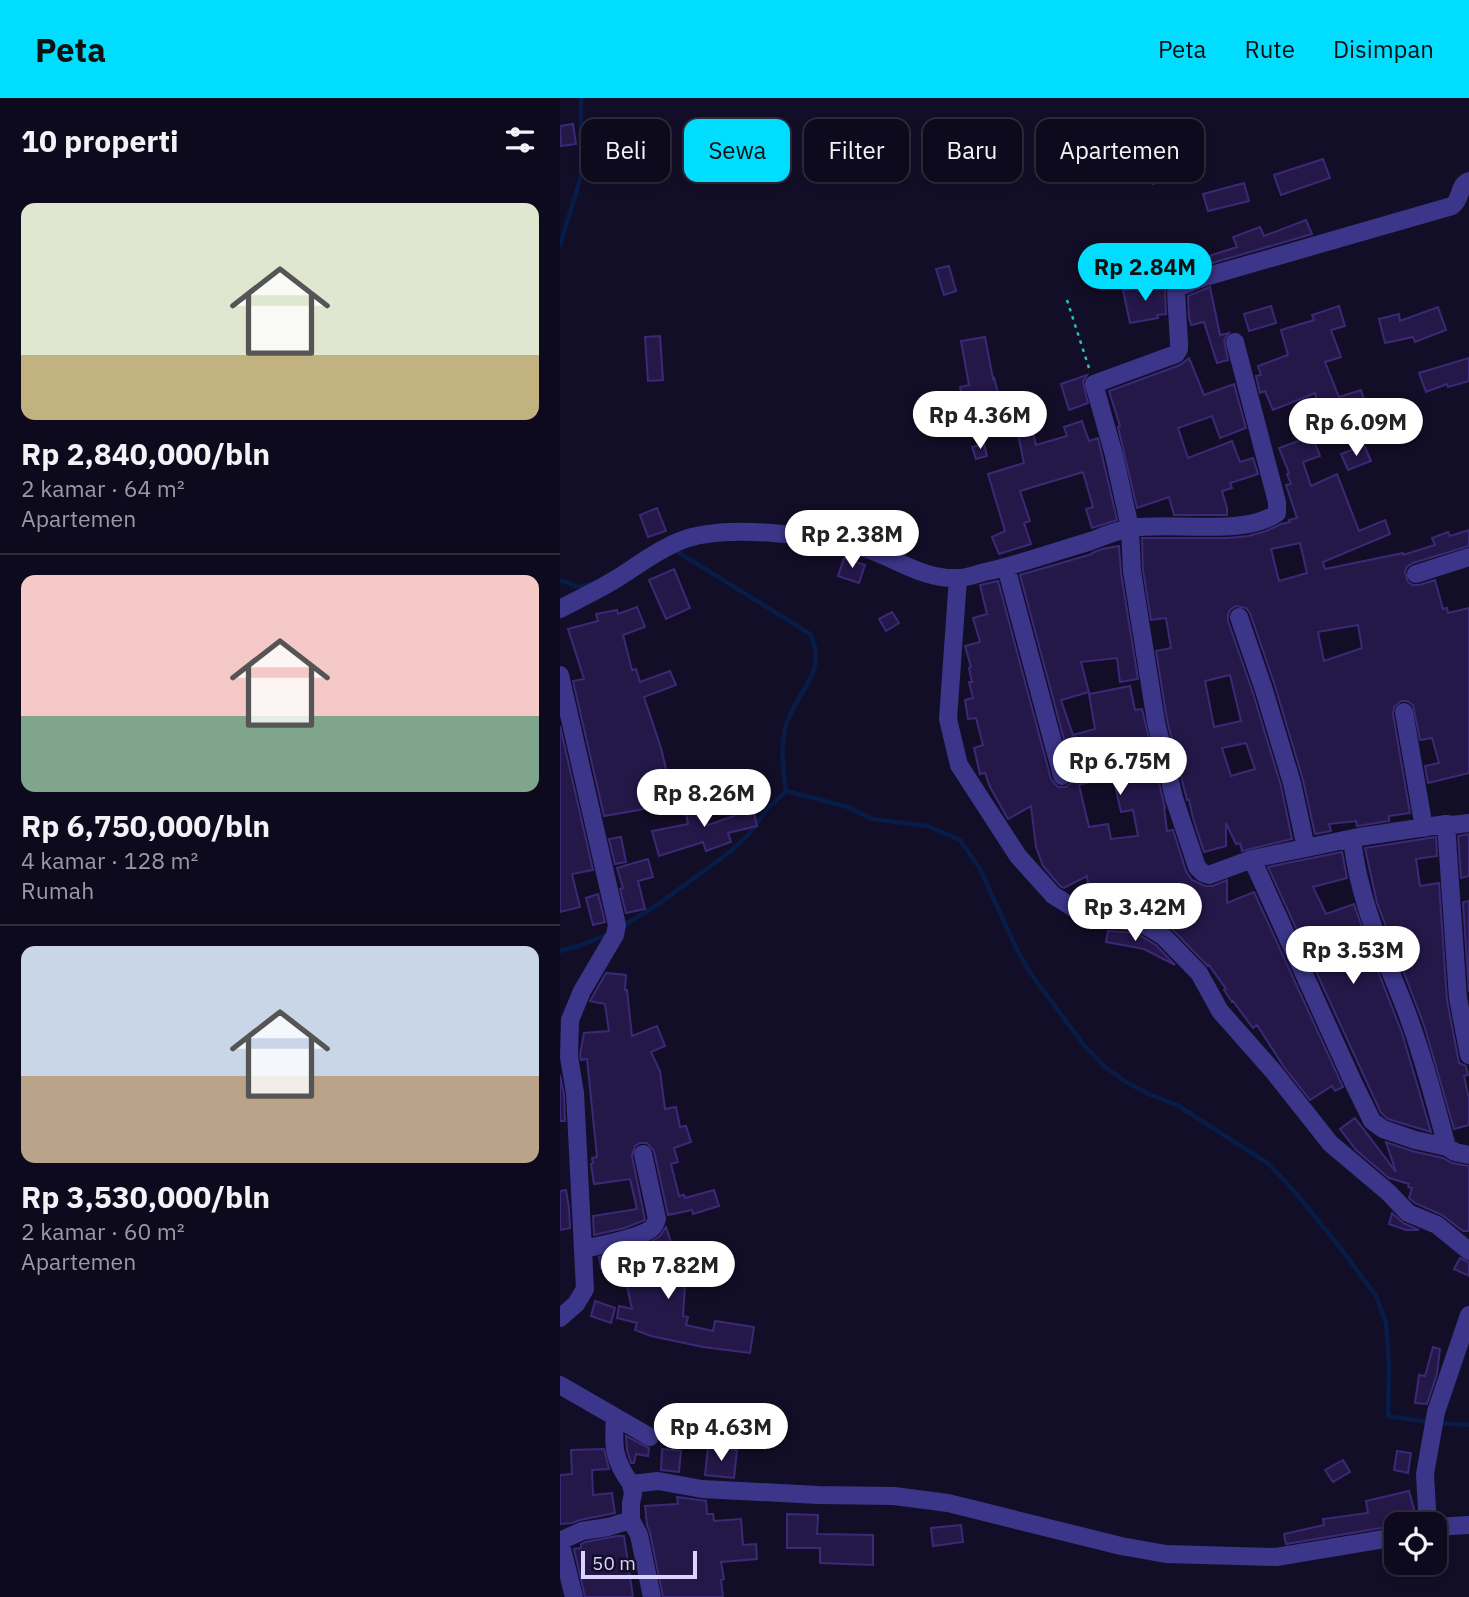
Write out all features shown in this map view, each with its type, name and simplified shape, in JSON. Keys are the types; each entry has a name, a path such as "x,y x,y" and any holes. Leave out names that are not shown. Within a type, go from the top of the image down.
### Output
{"street":[{"path":"1469,181 1461,189 1458,202 1452,206 1205,276 1180,287 1176,292 1179,343 1176,354 1094,384 1114,455 1130,528 1132,571 1156,722 1174,798 1197,867 1203,873 1209,874 1252,859 1306,848 1446,824 1469,823"},
{"path":"560,609 614,581 661,550 703,533 759,532 835,541 870,549 928,575 958,578 1006,567 1130,528 1250,524 1272,517 1278,513 1278,502 1235,342"},
{"path":"1416,574 1469,557"},
{"path":"1006,567 1062,776"},
{"path":"958,578 948,719 959,765 1018,856 1053,895 1077,910 1098,919 1140,922 1163,936 1199,972 1220,1011 1273,1070 1330,1143 1388,1192 1408,1213 1437,1225 1469,1251"},
{"path":"1239,617 1292,783 1306,848"},
{"path":"560,676 617,925 615,935 565,1017 575,1093 585,1289 576,1304 560,1318"},
{"path":"1404,712 1424,828"},
{"path":"1446,824 1458,998 1469,1055"},
{"path":"1352,839 1355,867 1368,913 1407,1014 1447,1147"},
{"path":"1252,859 1372,1121 1382,1129 1469,1155"},
{"path":"583,1249 626,1239 654,1227 657,1219 643,1154"},
{"path":"1427,1512 1425,1474 1436,1412 1469,1315"},
{"path":"560,1385 650,1437"},
{"path":"615,1417 614,1451 631,1484 631,1520 639,1535 652,1597"},
{"path":"631,1484 658,1481 702,1489 894,1496 928,1500 1121,1546 1166,1554 1276,1557 1384,1539"},
{"path":"573,1597 560,1541 582,1531 631,1520"},
{"path":"1447,1526 1469,1525"}],"path":[{"path":"1067,300 1094,384"}],"building":[{"path":"573,124 576,144 561,146 560,126"},
{"path":"1323,159 1330,178 1281,195 1274,175"},
{"path":"1244,183 1249,201 1208,211 1203,194"},
{"path":"1306,220 1312,234 1202,266 1175,277 1170,265 1188,258 1190,262 1237,247 1233,237 1260,227 1264,236"},
{"path":"949,266 956,291 944,295 936,269"},
{"path":"1151,285 1152,289 1166,287 1166,314 1130,323 1123,290"},
{"path":"1210,287 1220,335 1229,333 1224,340 1228,360 1217,363 1204,322 1191,325 1189,317 1188,296"},
{"path":"1271,306 1276,323 1249,331 1244,314"},
{"path":"1339,306 1345,326 1331,330 1341,357 1325,362 1339,397 1361,390 1368,412 1343,420 1344,424 1324,429 1315,393 1273,410 1265,391 1260,393 1256,376 1261,375 1258,366 1288,355 1281,330 1314,320 1312,315"},
{"path":"1438,307 1446,330 1415,342 1413,337 1385,343 1379,319 1399,314 1400,321"},
{"path":"660,336 663,380 648,381 645,337"},
{"path":"985,337 993,379 1002,406 967,415 960,387 969,385 961,341"},
{"path":"1189,358 1204,395 1234,384 1246,428 1220,438 1212,416 1178,428 1188,458 1232,441 1240,462 1253,458 1258,474 1230,483 1232,488 1222,491 1227,515 1174,515 1169,497 1137,508 1118,427 1120,426 1109,391 1180,365"},
{"path":"1469,358 1469,381 1448,387 1447,384 1426,392 1419,373"},
{"path":"1087,375 1083,382 1088,403 1069,410 1061,384"},
{"path":"1029,392 1036,413 1029,415 1036,445 1067,436 1064,427 1082,421 1089,441 1098,438 1117,520 1092,528 1086,509 1093,507 1083,472 1020,491 1030,521 1024,523 1031,544 999,554 992,537 1005,531 988,474 1024,463 1015,420 1006,400"},
{"path":"1312,436 1320,456 1303,462 1311,486 1337,474 1359,531 1385,520 1390,534 1323,562 1325,569 1403,555 1435,545 1432,538 1448,532 1450,536 1469,530 1469,546 1413,563 1405,572 1408,582 1413,585 1435,580 1443,609 1447,608 1448,613 1469,608 1469,773 1428,783 1425,766 1439,763 1432,738 1420,740 1413,705 1401,701 1394,707 1393,714 1410,813 1389,816 1389,821 1357,826 1356,821 1329,824 1331,831 1315,834 1303,780 1250,613 1246,608 1236,606 1230,610 1228,621 1281,786 1292,839 1242,851 1240,843 1236,844 1226,823 1226,846 1204,852 1187,800 1167,720 1156,651 1171,648 1166,618 1151,620 1143,570 1142,538 1248,536 1297,518 1286,485 1291,484 1287,474 1289,473 1279,448","holes":["1300,543 1307,573 1279,581 1271,549","1358,625 1362,648 1324,661 1318,632","1230,675 1241,721 1214,727 1205,681","1246,743 1255,769 1231,776 1222,748"]},
{"path":"984,444 987,456 976,459 972,447"},
{"path":"1364,445 1371,461 1348,470 1341,454"},
{"path":"657,508 666,531 648,537 640,515"},
{"path":"1119,546 1138,679 1120,682 1117,658 1081,662 1089,692 1061,700 1073,735 1095,729 1089,694 1130,686 1135,710 1142,709 1165,808 1167,831 1173,830 1186,871 1192,880 1205,886 1213,886 1227,880 1227,903 1254,892 1343,1087 1335,1091 1332,1086 1310,1100 1284,1067 1257,1025 1253,1028 1232,1002 1209,965 1171,928 1153,917 1149,905 1124,909 1094,905 1087,876 1064,888 1060,886 1043,866 1036,847 1031,806 1008,819 985,773 980,774 974,748 983,745 976,718 968,719 965,700 973,698 969,682 972,682 971,667 965,646 980,642 973,618 987,614 980,585 998,581 1051,779 1058,787 1066,787 1073,780 1073,773 1020,575","holes":["1113,776 1121,812 1133,810 1138,836 1111,839 1108,824 1089,827 1079,785"]},
{"path":"844,558 865,565 859,583 838,576"},
{"path":"674,569 690,608 666,619 649,580"},
{"path":"637,607 645,627 623,635 632,670 636,669 640,682 670,671 676,685 644,697 667,773 671,771 680,803 604,816 573,681 584,679 568,629 598,621 596,614 617,610 618,614"},
{"path":"892,612 899,623 886,631 879,619"},
{"path":"560,726 593,870 572,874 580,907 560,912"},
{"path":"751,799 757,826 728,833 731,842 706,851 703,842 659,856 652,831 688,824 685,806 699,801 708,825 734,816 731,804"},
{"path":"1469,834 1469,876 1461,878 1458,836"},
{"path":"621,837 626,862 615,864 609,839"},
{"path":"1436,837 1437,856 1416,859 1420,886 1439,883 1447,1000 1459,1063 1466,1066 1468,1075 1464,1076 1469,1099 1469,1125 1454,1129 1424,1025 1377,903 1365,848"},
{"path":"1342,852 1347,878 1313,887 1326,914 1354,904 1402,1033 1431,1132 1388,1119 1381,1113 1268,867"},
{"path":"648,859 653,877 638,881 645,909 626,913 617,868"},
{"path":"598,894 605,922 593,925 586,898"},
{"path":"1469,901 1469,992 1463,902"},
{"path":"1108,931 1136,933 1156,945 1175,965 1144,949 1106,942"},
{"path":"606,973 626,975 625,990 632,1036 657,1026 665,1046 651,1052 660,1071 665,1109 676,1107 680,1127 686,1126 691,1142 674,1148 678,1162 671,1164 679,1196 684,1195 685,1198 714,1190 719,1206 693,1214 692,1210 668,1215 654,1151 647,1143 640,1143 635,1146 632,1156 645,1220 594,1235 593,1216 637,1209 630,1179 594,1184 591,1164 592,1158 597,1157 587,1059 581,1060 580,1055 584,1033 609,1031 605,1004 590,1001"},
{"path":"560,1075 564,1094 565,1121 560,1121"},
{"path":"1355,1118 1396,1172 1386,1142 1469,1166 1469,1231 1463,1231 1442,1215 1415,1203 1409,1198 1412,1188 1408,1187 1409,1184 1389,1178 1356,1150 1340,1129"},
{"path":"566,1190 570,1228 560,1230 560,1191"},
{"path":"1392,1213 1403,1223 1419,1230 1406,1230 1389,1224"},
{"path":"666,1227 678,1264 626,1281 685,1286 683,1316 688,1317 686,1325 713,1331 715,1321 754,1327 750,1353 651,1336 635,1330 637,1323 617,1318 619,1306 632,1309 625,1277 617,1278 615,1266 601,1268 599,1257 632,1250 649,1243 660,1236"},
{"path":"1460,1258 1469,1262 1469,1276 1454,1269"},
{"path":"595,1301 615,1308 611,1323 591,1316"},
{"path":"1433,1347 1440,1349 1437,1374 1427,1404 1415,1403 1419,1375 1425,1376"},
{"path":"626,1436 649,1448 648,1456 636,1454 634,1463 631,1463"},
{"path":"708,1447 737,1450 734,1478 705,1475"},
{"path":"604,1449 609,1469 592,1470 593,1495 612,1493 615,1513 560,1524 560,1475 572,1474 571,1450"},
{"path":"662,1449 681,1451 679,1472 661,1470"},
{"path":"1397,1451 1411,1453 1408,1473 1394,1470"},
{"path":"1343,1460 1350,1472 1333,1482 1325,1470"},
{"path":"1409,1491 1415,1512 1384,1512 1384,1527 1286,1544 1284,1534 1324,1525 1323,1519 1368,1513 1366,1501"},
{"path":"677,1497 706,1501 707,1514 713,1514 714,1521 741,1519 743,1545 756,1544 757,1559 721,1562 723,1597 663,1597 645,1506 678,1504"},
{"path":"787,1514 818,1515 817,1534 873,1535 873,1565 820,1563 820,1548 787,1548"},
{"path":"961,1525 963,1542 933,1546 931,1528"},
{"path":"624,1536 633,1597 585,1597 574,1549 581,1548 581,1544 585,1542"}],"waterway":[{"path":"560,245 581,176 581,98"},
{"path":"673,549 810,634 815,647 814,670 791,713 784,733 786,791"},
{"path":"560,580 579,587 593,584"},
{"path":"623,926 657,905 731,851 786,791 848,807 872,819 928,826 960,840 980,869 1017,950 1031,974 1084,1045 1104,1066 1126,1082 1177,1105 1269,1164 1339,1246 1376,1296 1386,1323 1389,1363 1388,1416 1429,1422"},
{"path":"560,951 609,934"},
{"path":"1437,1423 1469,1425"}]}
